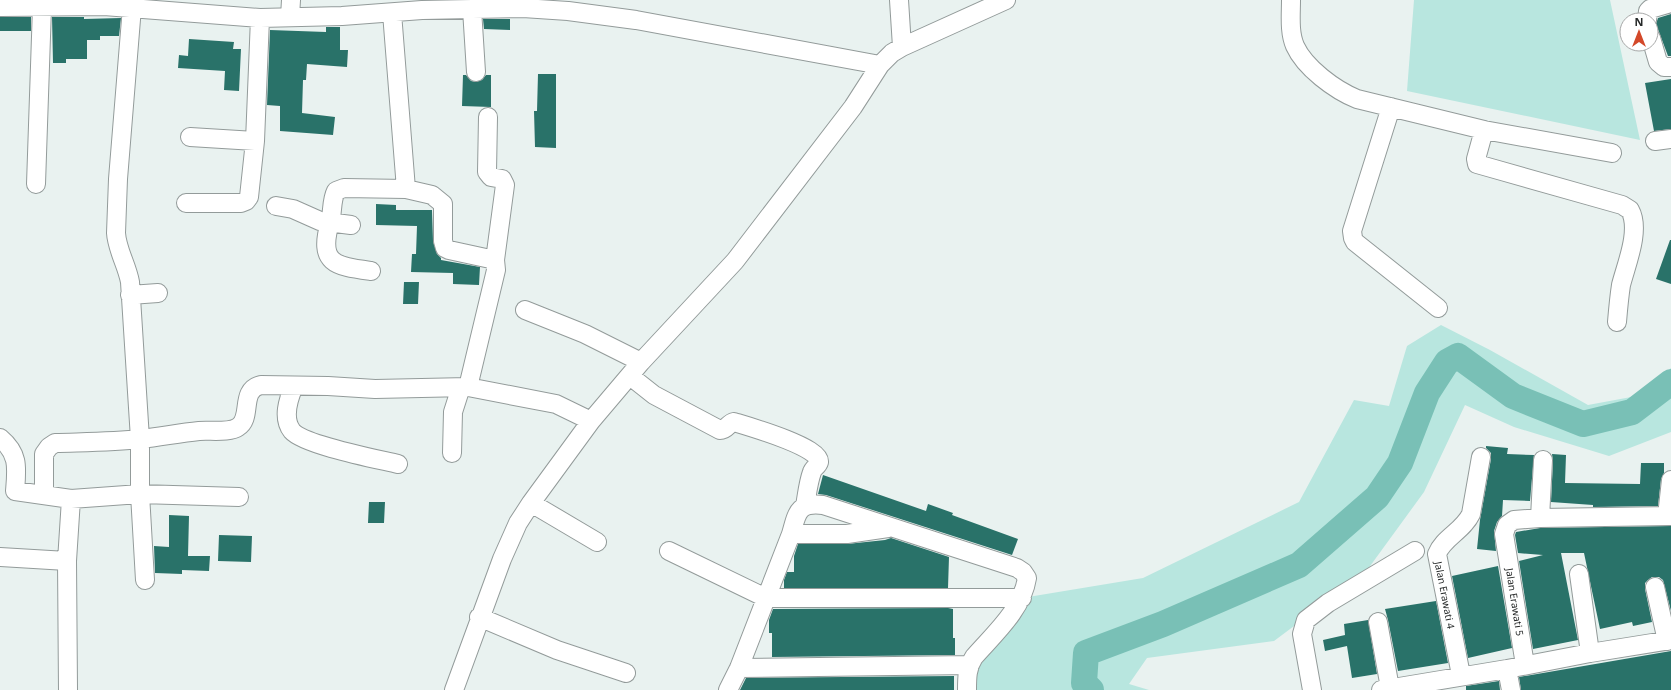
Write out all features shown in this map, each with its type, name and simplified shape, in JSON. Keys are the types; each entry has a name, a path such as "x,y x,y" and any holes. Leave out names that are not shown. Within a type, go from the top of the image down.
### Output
{"street":[{"path":"899,0 902,47"},
{"path":"454,690 479,617 510,539 531,503 591,421 635,369 735,261 854,107 880,65 892,53 902,47 1006,0"},
{"path":"1291,0 1290,23 1295,46 1303,58 1330,85 1342,93 1357,99 1484,130 1612,153"},
{"path":"0,7 42,7 75,3 105,3 132,7 158,4 260,18 290,9 343,8 392,13 571,6 636,20 880,65"},
{"path":"1648,12 1650,8 1671,4"},
{"path":"36,184 42,7"},
{"path":"132,7 118,180 116,241 129,276 140,439 140,494 145,580"},
{"path":"472,9 476,72"},
{"path":"392,13 406,190"},
{"path":"186,203 241,203 248,200 250,194 255,141 260,18"},
{"path":"1655,52 1658,62 1664,67 1671,67"},
{"path":"1391,107 1352,231 1353,238 1355,242 1438,308"},
{"path":"452,453 453,412 465,387 496,270 495,260 505,185 502,179 491,177 487,172 488,117"},
{"path":"1484,130 1476,155 1477,164 1622,205 1630,210 1633,218 1632,245 1618,300 1617,322"},
{"path":"190,137 255,141"},
{"path":"372,271 348,267 335,262 329,258 326,251 327,229 330,222 334,195 339,189 406,190 432,195 443,204 443,241 445,248 495,260"},
{"path":"276,206 288,207 315,220 352,225"},
{"path":"130,295 158,293"},
{"path":"525,310 585,334 635,369 654,395 720,430 726,429 734,422 800,445 810,451 817,456 819,461 812,470 805,506"},
{"path":"44,495 44,454 46,450 55,443 140,439 200,431 231,430 238,427 243,422 251,391 255,387 261,385 328,386 375,389 465,387 556,404 591,421"},
{"path":"294,386 286,412 287,421 292,431 301,437 320,444 398,464"},
{"path":"0,438 9,445 14,454 8,490 71,499 140,494 239,497"},
{"name":"Jalan Erawati 4","path":"1461,675 1437,554 1441,547 1468,521 1471,514 1481,457"},
{"path":"1543,460 1540,518 1669,516 1671,480"},
{"path":"68,690 67,561 71,499"},
{"path":"531,503 597,542"},
{"path":"728,690 739,668 791,534 797,513 805,506 810,504 823,505 1017,568 1023,572 1027,578 1022,598 1009,618 974,657 967,672 966,690"},
{"name":"Jalan Erawati 5","path":"1525,665 1505,539 1505,529 1510,522 1540,518"},
{"path":"791,534 847,534 891,527"},
{"path":"669,551 766,598 1022,598"},
{"path":"1312,690 1302,634 1306,620 1328,603 1415,551"},
{"path":"0,557 67,561"},
{"path":"1579,574 1590,653"},
{"path":"1378,622 1385,689 1461,675 1507,669 1590,653 1669,641 1655,587"},
{"path":"479,617 557,650 626,674"},
{"path":"739,668 970,665"},
{"path":"1507,669 1511,690"}],"shaded area":[{"path":"1414,0 1610,0 1619,42 1619,52 1621,52 1640,140 1407,91"},
{"path":"1441,325 1490,350 1588,405 1642,395 1671,368 1671,432 1609,456 1514,427 1465,405 1424,492 1365,573 1274,641 1147,658 1129,684 1149,690 967,690 967,672 1022,598 1143,578 1299,502 1354,400 1389,406 1407,346"}],"building":[{"path":"1671,14 1671,56 1668,56 1659,32 1659,18"},
{"path":"0,17 31,17 31,31 0,31"},
{"path":"52,17 84,17 84,19 121,18 119,36 100,36 100,40 87,40 87,59 66,59 66,63 53,63"},
{"path":"483,19 510,19 510,30 484,29"},
{"path":"326,27 340,27 340,50 348,50 347,67 307,64 306,80 303,80 302,113 335,117 333,135 280,131 280,106 267,105 270,30 326,32"},
{"path":"189,39 234,42 233,49 241,49 239,91 224,90 225,71 178,68 179,55 188,56"},
{"path":"538,74 556,74 556,148 535,147 534,111 537,111"},
{"path":"463,75 466,75 471,81 476,82 482,80 486,75 491,75 491,107 462,106"},
{"path":"1671,79 1671,129 1654,131 1645,83"},
{"path":"376,204 396,205 396,210 432,210 433,241 437,254 441,260 480,267 479,285 453,284 453,273 411,272 412,254 416,254 417,226 376,225"},
{"path":"1671,240 1671,284 1656,279"},
{"path":"404,282 419,282 418,304 403,304"},
{"path":"1486,446 1508,448 1507,454 1534,455 1530,501 1503,500 1502,516 1497,522 1494,531 1496,551 1477,549 1480,520 1491,459 1491,453"},
{"path":"1552,454 1566,455 1565,483 1640,484 1641,463 1664,463 1664,473 1661,479 1658,506 1593,507 1593,505 1551,502"},
{"path":"823,475 926,511 928,504 953,513 952,515 1018,539 1012,555 826,495 818,494"},
{"path":"369,502 385,502 384,523 368,523"},
{"path":"169,515 189,516 188,556 210,556 209,571 182,570 182,574 155,573 154,546 169,547"},
{"path":"1671,526 1671,611 1663,580 1659,577 1652,577 1645,583 1645,589 1652,622 1633,626 1632,622 1600,629 1584,553 1561,553 1578,640 1533,649 1519,561 1543,555 1518,553 1515,535 1516,532 1540,528"},
{"path":"219,535 252,536 251,562 218,561"},
{"path":"891,538 949,557 948,588 784,588 784,580 787,572 794,572 794,556 798,544 847,544"},
{"path":"1498,566 1512,648 1468,658 1452,576"},
{"path":"1436,601 1448,663 1398,671 1385,609"},
{"path":"773,609 953,609 953,638 955,638 955,655 772,657 772,633 769,633 769,620"},
{"path":"1368,620 1377,674 1352,678 1347,646 1325,651 1323,640 1345,635 1344,624"},
{"path":"1671,651 1671,690 1521,690 1519,677"},
{"path":"954,676 954,690 740,690 746,678"},
{"path":"1499,681 1500,690 1466,690 1466,686"}],"waterway":[{"path":"1091,690 1084,683 1086,653 1163,624 1299,565 1377,497 1400,463 1427,393 1447,362 1458,356 1513,396 1583,424 1632,412 1671,382"}]}
